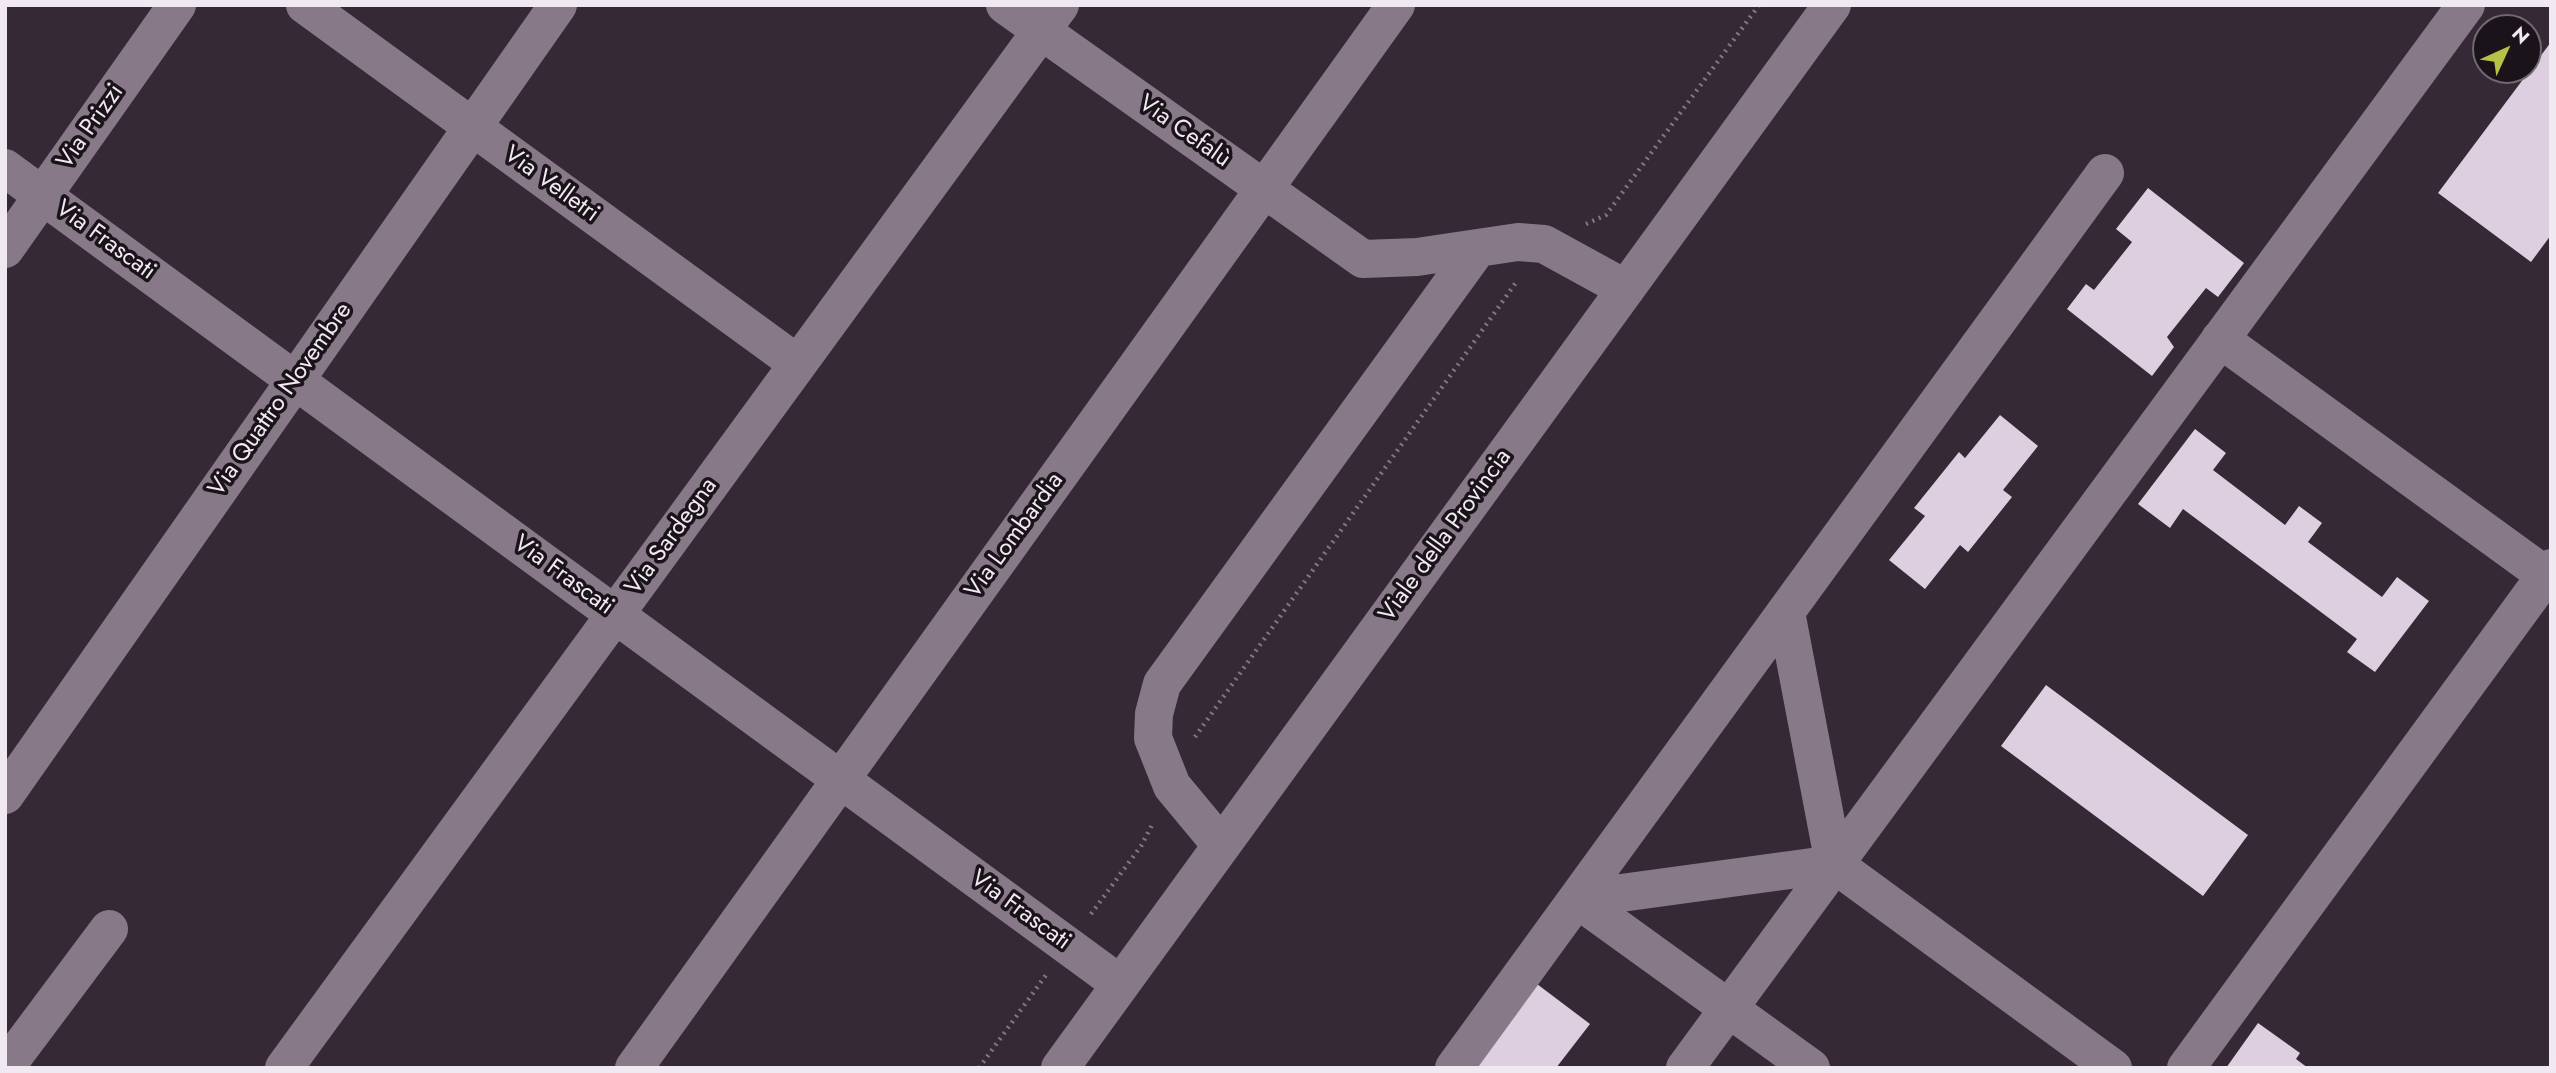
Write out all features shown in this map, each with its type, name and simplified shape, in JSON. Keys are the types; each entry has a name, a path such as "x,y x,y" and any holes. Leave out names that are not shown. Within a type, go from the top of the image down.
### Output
{"street":[{"name":"Via Prizzi","path":"5,250 177,5"},
{"name":"Via Velletri","path":"305,5 799,364"},
{"name":"Via Quattro Novembre","path":"5,795 558,5"},
{"name":"Via Cefalù","path":"1005,5 1050,18 1264,188 1363,258 1417,257 1477,249"},
{"name":"Via Lombardia","path":"634,1068 1396,5"},
{"name":"Viale della Provincia","path":"1060,1068 1832,5"},
{"path":"1685,1068 2466,5"},
{"name":"Via Sardegna","path":"284,1068 1050,18"},
{"name":"Via Frascati","path":"5,168 1120,984"},
{"path":"1454,1068 2105,173"},
{"path":"1221,845 1172,786 1153,738 1154,714 1162,684 1477,249 1518,242 1544,244 1626,289"},
{"path":"2186,1068 2548,572 2220,339"},
{"path":"1786,612 1834,864 2113,1068"},
{"path":"1577,899 1834,864"},
{"path":"1577,899 1811,1068"},
{"path":"5,1068 108,929"}],"path":[{"path":"979,1068 1141,846 1197,731 1544,244 1606,215 1759,5"}],"building":[{"path":"2551,42 2551,235 2531,262 2438,193 2520,84 2542,84 2542,54"},
{"path":"2148,188 2244,263 2218,297 2206,288 2167,337 2174,347 2152,376 2067,309 2086,284 2094,290 2132,242 2116,229"},
{"path":"2000,415 2038,446 2003,490 2012,497 1968,552 1960,545 1925,589 1889,560 1925,516 1914,508 1959,452 1965,458"},
{"path":"2195,429 2226,453 2213,470 2285,525 2299,506 2322,523 2308,542 2382,597 2397,577 2429,601 2375,672 2347,652 2357,639 2183,509 2170,528 2138,504"},
{"path":"2046,685 2248,835 2203,896 2001,746"},
{"path":"1537,984 1590,1024 1556,1068 1465,1068"},
{"path":"2258,1023 2300,1053 2296,1059 2308,1068 2226,1068"}]}
